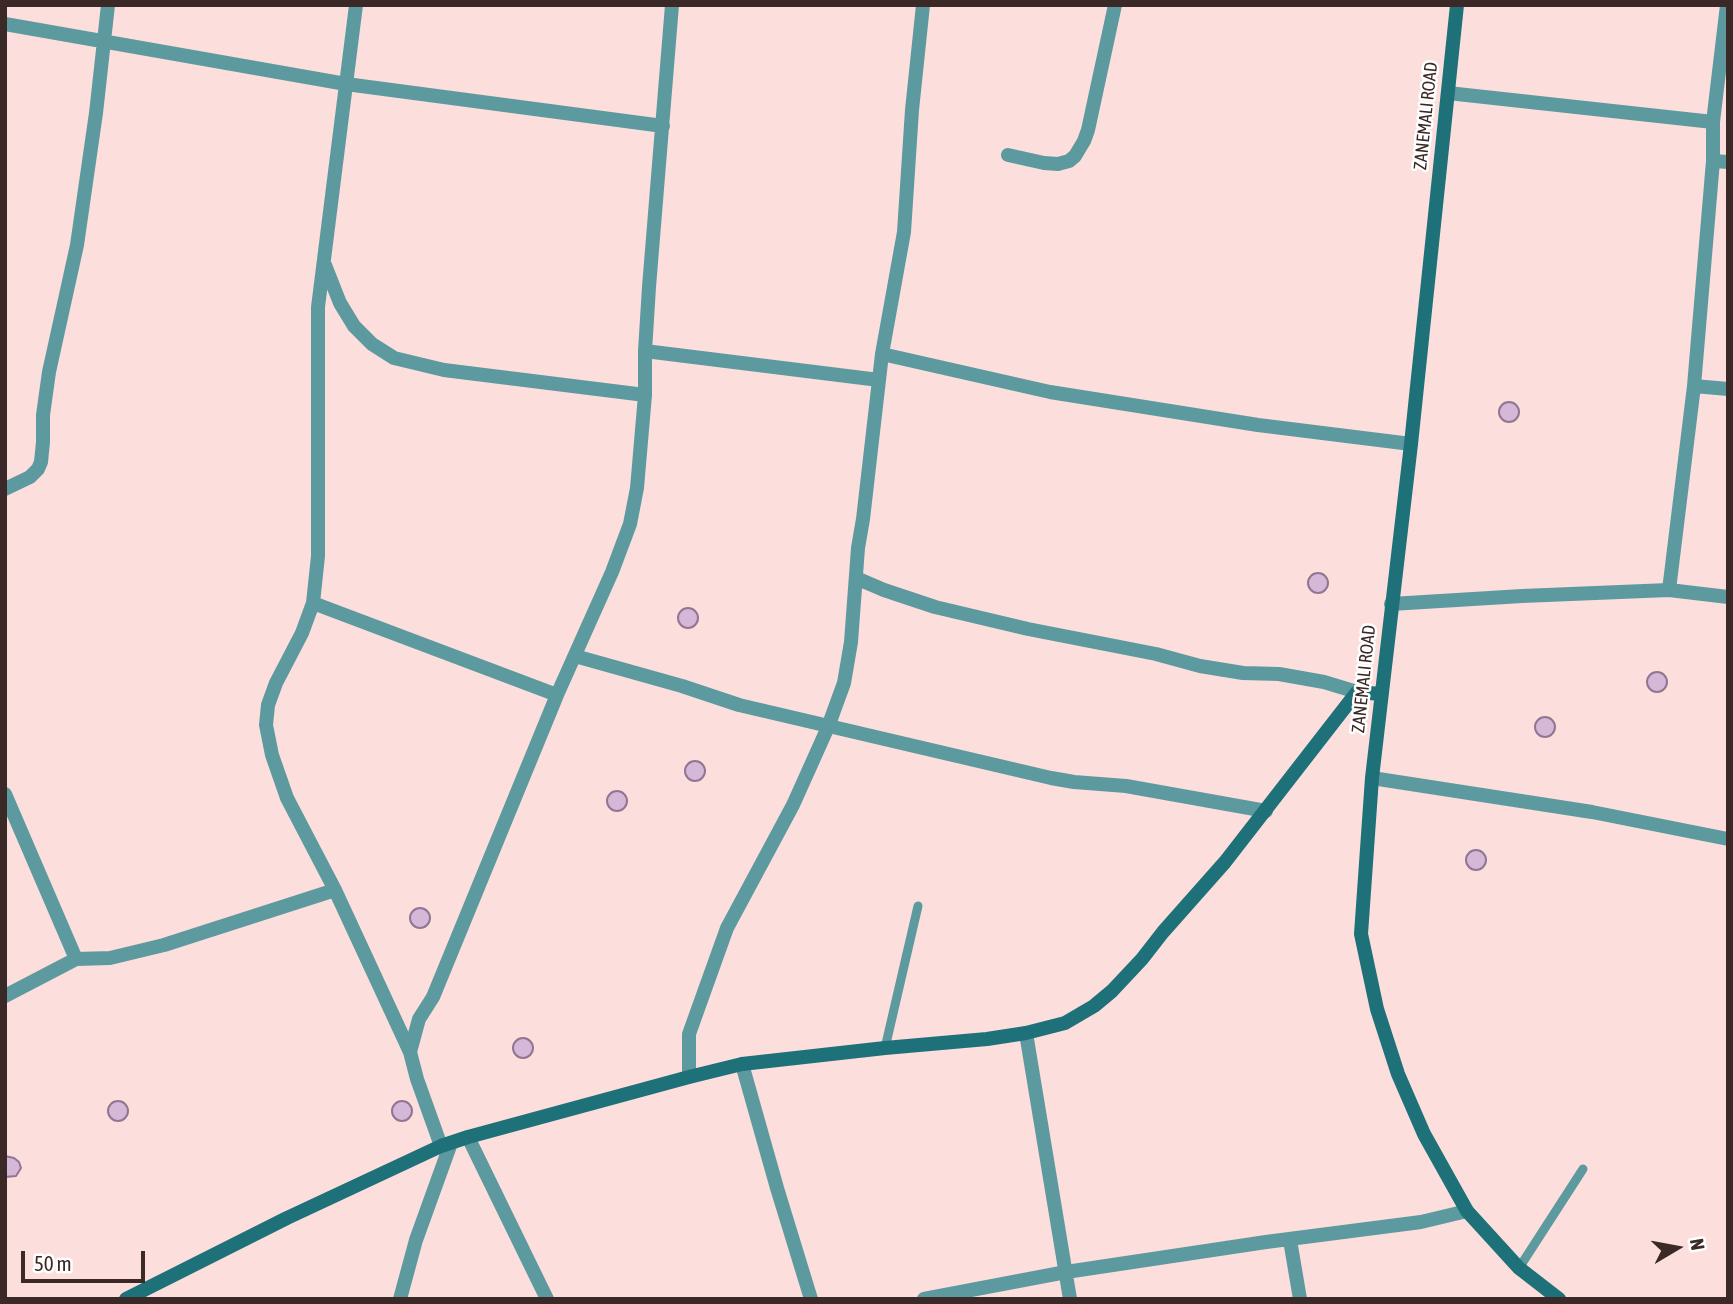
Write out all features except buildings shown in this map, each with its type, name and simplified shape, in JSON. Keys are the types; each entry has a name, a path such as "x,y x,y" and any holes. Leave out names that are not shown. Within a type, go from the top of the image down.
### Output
{"street":[{"path":"5,489 30,477 41,462 43,415 77,245 108,5"},
{"path":"356,5 318,307 318,556 313,603 302,633 272,694 266,725 272,755 287,798 335,890 410,1052 417,1079 446,1145 400,1299"},
{"path":"410,1052 419,1019 433,997 630,524 637,488 645,395 649,287 672,5"},
{"path":"689,1077 689,1034 727,928 793,804 828,727 844,683 851,642 858,548 882,354 904,232 912,110 923,5"},
{"path":"1008,155 1058,164 1075,156 1087,130 1115,5"},
{"name":"ZANEMALI ROAD","path":"1457,5 1372,778 1361,934 1377,1009 1398,1074 1424,1134 1467,1211 1519,1268 1559,1299"},
{"path":"1669,590 1694,386 1713,161 1713,122 1727,5"},
{"path":"5,24 346,84 663,126"},
{"path":"1448,93 1713,122"},
{"path":"1713,161 1728,162"},
{"path":"324,262 340,303 354,326 372,344 394,358 444,370 645,395"},
{"path":"645,351 880,380"},
{"path":"882,354 1050,392 1258,425 1410,444"},
{"path":"1694,386 1728,389"},
{"path":"856,578 935,607 1028,629 1156,654 1200,666 1243,673 1279,674 1357,692 1381,694"},
{"path":"1391,604 1669,590 1728,597"},
{"path":"313,603 557,695"},
{"path":"575,656 739,705 1051,778 1126,786 1266,811"},
{"path":"126,1299 287,1219 468,1137 742,1064 987,1040 1065,1023 1094,1006 1142,959 1225,862 1357,692"},
{"path":"1372,778 1592,812 1728,839"},
{"path":"5,794 76,959"},
{"path":"5,996 76,959 110,958 164,945 335,890"},
{"path":"1026,1033 1070,1299"},
{"path":"742,1064 811,1299"},
{"path":"468,1137 547,1299"},
{"path":"923,1299 1066,1272 1421,1222 1467,1211"},
{"path":"1290,1240 1300,1299"}],"lane":[{"path":"885,1048 918,906"},
{"path":"1519,1268 1583,1169"}]}
